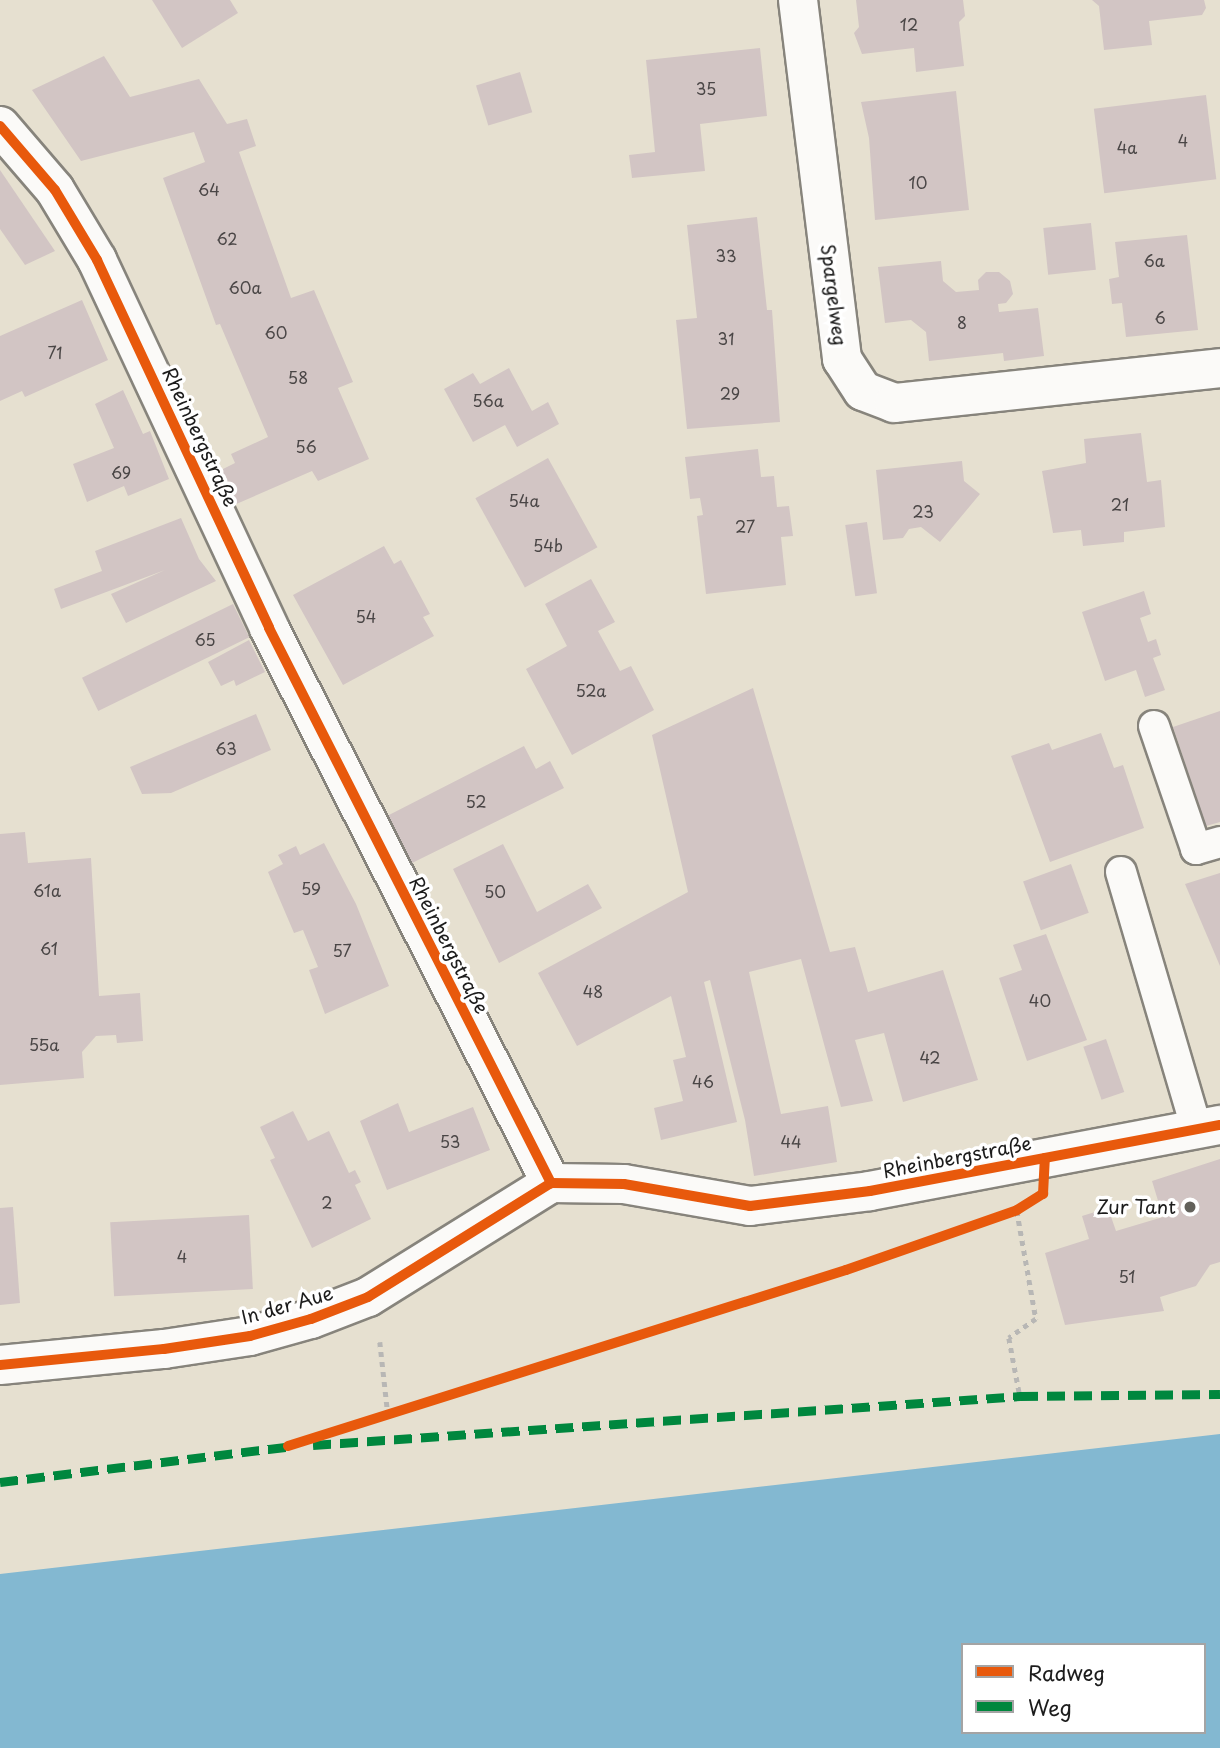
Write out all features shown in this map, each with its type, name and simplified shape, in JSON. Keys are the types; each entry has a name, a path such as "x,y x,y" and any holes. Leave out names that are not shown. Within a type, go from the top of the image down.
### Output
{"street":[{"name":"Spargelweg","path":"798,0 842,359 863,391 894,403 1220,369"},
{"name":"Rheinbergstraße","path":"0,126 55,190 97,260 269,628 551,1183 624,1184 750,1206 870,1191 1209,1128"},
{"name":"In der Aue","path":"0,1365 164,1349 250,1336 311,1319 368,1297 551,1183"}],"lane":[{"path":"1154,726 1196,849 1220,842"},
{"path":"1121,872 1209,1128"}],"path":[{"path":"1017,1210 1037,1319 1009,1338 1020,1396"},
{"path":"380,1343 388,1414"}],"water":[{"path":"1220,1434 1220,1748 0,1748 0,1574"}],"building":[{"path":"152,0 230,0 238,13 182,48"},
{"path":"856,0 963,0 965,16 959,22 964,66 916,72 914,48 862,54 854,33 859,27"},
{"path":"1092,0 1204,0 1206,8 1202,15 1149,21 1152,45 1104,50 1099,6"},
{"path":"760,48 767,116 700,124 705,171 632,178 629,155 655,152 646,60"},
{"path":"104,56 130,97 199,79 227,124 247,119 256,146 239,152 291,298 314,290 353,382 338,388 369,459 318,481 312,471 234,505 219,471 235,463 231,454 268,437 220,324 216,325 163,178 205,162 194,132 81,161 32,90"},
{"path":"520,72 532,112 488,126 476,85"},
{"path":"956,91 969,210 875,220 869,138 861,102"},
{"path":"1206,95 1216,179 1104,193 1094,109"},
{"path":"0,170 55,251 25,265 0,229"},
{"path":"757,217 767,310 772,310 780,422 687,429 676,320 697,318 687,225"},
{"path":"1091,223 1096,270 1048,275 1043,228"},
{"path":"1187,235 1198,330 1126,337 1122,303 1112,304 1109,279 1119,277 1115,242"},
{"path":"941,261 943,281 956,292 979,290 978,280 986,272 999,272 1010,281 1013,294 1006,303 998,304 999,312 1038,308 1044,356 1004,361 1003,353 929,361 926,332 911,320 885,323 878,267"},
{"path":"82,300 108,360 25,397 22,391 0,401 0,336"},
{"path":"509,368 532,411 548,402 559,424 517,447 505,425 473,442 444,389 473,373 480,384"},
{"path":"123,390 143,434 150,431 169,479 128,496 124,486 87,502 73,464 114,448 95,404"},
{"path":"1141,433 1147,482 1161,480 1165,527 1124,532 1124,542 1083,546 1081,530 1053,533 1042,471 1086,463 1084,439"},
{"path":"758,449 761,477 774,476 777,507 789,506 793,536 781,537 786,585 706,594 697,516 703,515 700,498 690,499 685,457"},
{"path":"548,458 597,547 525,587 475,498"},
{"path":"962,461 964,481 980,494 940,542 921,527 909,529 903,538 883,540 876,470"},
{"path":"181,518 199,559 216,581 126,623 111,594 165,570 61,609 54,589 102,571 95,551"},
{"path":"867,522 877,593 855,596 845,525"},
{"path":"384,546 394,564 401,560 430,614 423,617 434,636 343,685 293,595"},
{"path":"591,579 615,622 598,631 620,671 631,666 654,710 572,755 526,669 567,646 545,604"},
{"path":"1144,591 1151,614 1140,618 1148,642 1156,639 1161,655 1153,658 1165,690 1145,697 1136,670 1105,681 1082,612"},
{"path":"233,604 249,637 98,711 82,678"},
{"path":"249,640 265,672 236,686 234,680 221,686 208,662"},
{"path":"753,688 830,952 855,947 868,992 943,970 978,1080 903,1102 884,1033 855,1040 873,1101 841,1107 801,959 749,972 781,1114 828,1106 837,1162 754,1176 745,1120 710,980 704,982 737,1122 661,1140 654,1108 683,1101 673,1060 686,1057 671,996 577,1046 538,973 688,892 652,735"},
{"path":"1220,711 1220,822 1206,826 1173,727"},
{"path":"256,714 271,750 171,793 142,794 130,767"},
{"path":"1101,733 1114,768 1123,765 1144,828 1050,862 1011,756 1049,743 1052,750"},
{"path":"524,746 536,769 550,761 564,788 412,863 387,816"},
{"path":"25,832 28,863 91,858 99,996 140,993 143,1041 117,1043 116,1035 96,1036 82,1052 84,1078 0,1085 0,834"},
{"path":"324,843 356,904 389,986 325,1014 309,970 318,967 303,930 294,933 268,872 283,864 278,855 296,846 300,855"},
{"path":"503,844 537,912 588,884 602,908 499,963 453,869"},
{"path":"1071,864 1089,913 1041,930 1023,881"},
{"path":"1220,873 1220,966 1185,884"},
{"path":"1046,934 1087,1040 1027,1061 999,978 1022,970 1013,945"},
{"path":"1106,1039 1124,1092 1102,1100 1083,1047"},
{"path":"398,1103 409,1132 473,1107 490,1150 387,1190 360,1121"},
{"path":"293,1111 308,1141 329,1131 349,1173 355,1170 361,1182 355,1185 371,1219 312,1248 270,1160 275,1158 260,1127"},
{"path":"1220,1159 1220,1262 1210,1265 1196,1286 1160,1297 1164,1311 1065,1325 1045,1253 1089,1239 1082,1216 1108,1208 1116,1231 1163,1217 1152,1181"},
{"path":"13,1207 20,1303 0,1305 0,1208"},
{"path":"249,1215 253,1289 114,1296 110,1222"}],"marked path":[{"path":"313,1445 1020,1396 1220,1394"},
{"path":"0,1482 292,1446"}],"cycle path":[{"path":"0,126 55,190 97,260 269,628 551,1183"},
{"path":"0,1365 164,1349 250,1336 311,1319 368,1297 551,1183 624,1184 750,1206 870,1191 1220,1125"},
{"path":"288,1446 846,1270 1017,1210 1043,1194 1045,1158"}],"place":[{"name":"Zur Tant","path":"1190,1207"}]}
